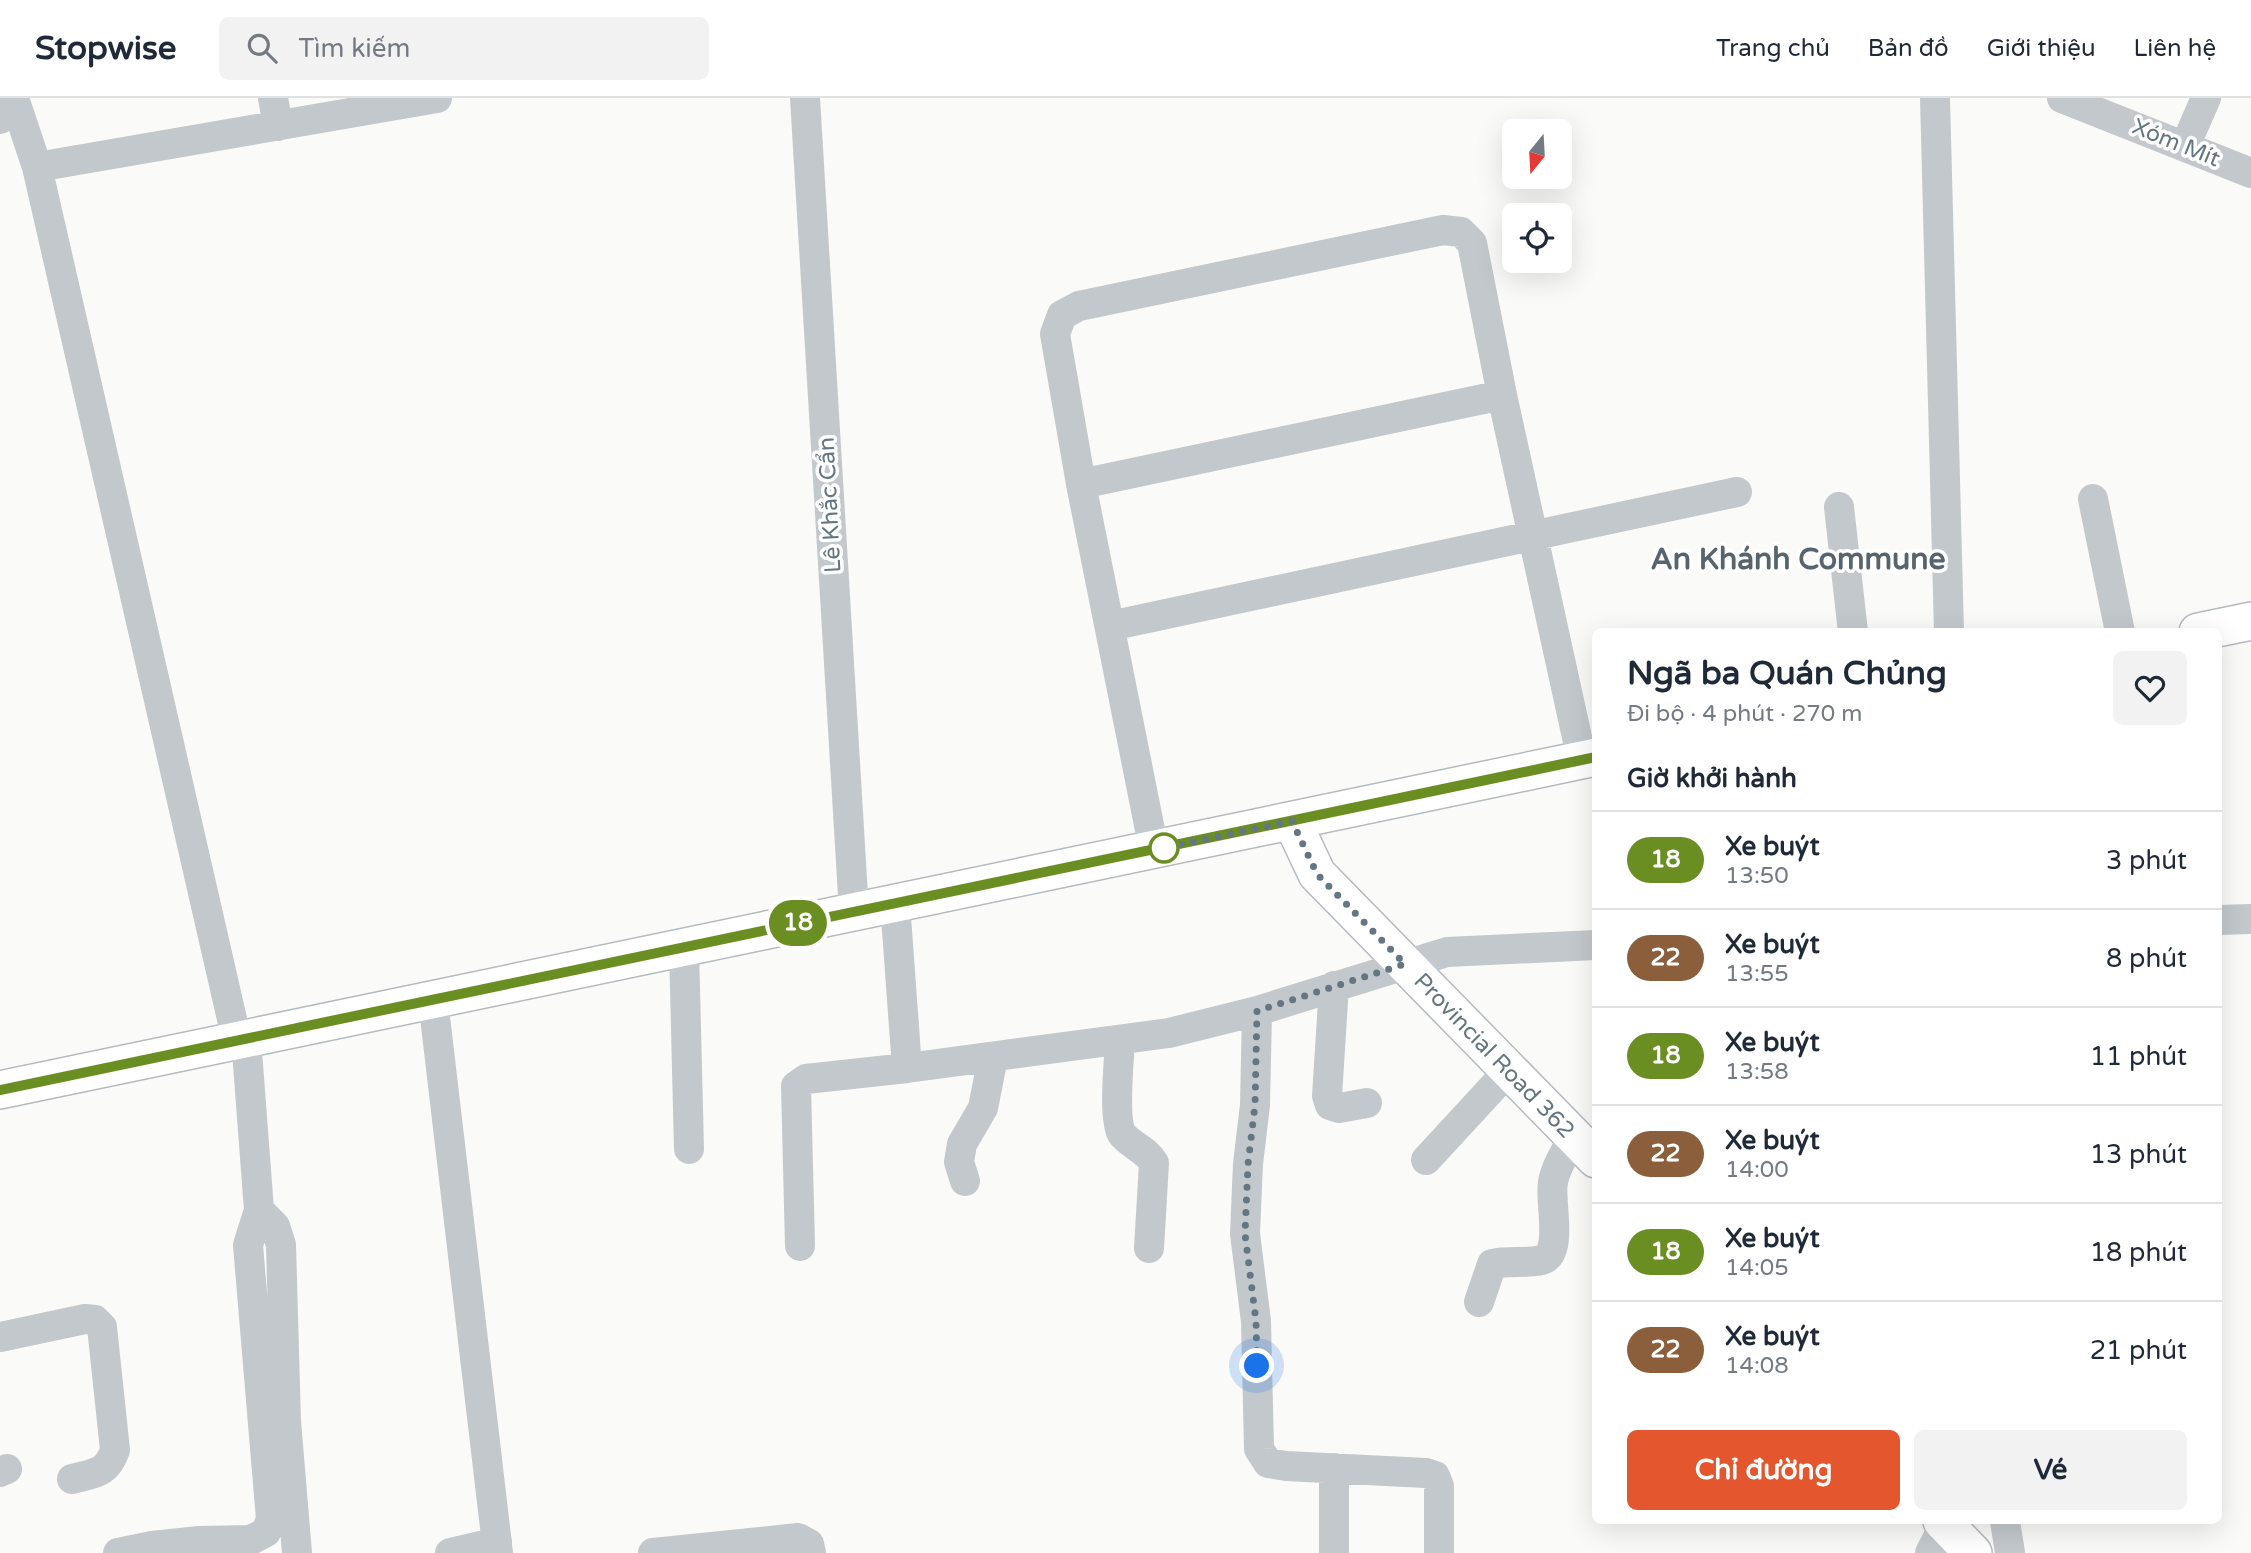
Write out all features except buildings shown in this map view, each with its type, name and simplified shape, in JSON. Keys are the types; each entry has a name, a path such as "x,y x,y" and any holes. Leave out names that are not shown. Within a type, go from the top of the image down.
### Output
{"main road":[{"path":"2218,628 2251,621"},
{"path":"0,1090 1589,759"},
{"name":"Provincial Road 362","path":"1292,821 1317,874 1585,1148"},
{"path":"1939,1532 1973,1553"}],"street":[{"path":"37,166 276,112 437,98"},
{"name":"Lê Khắc Cẩn","path":"805,98 854,912"},
{"path":"1935,98 1949,628"},
{"name":"Xóm Mít","path":"2062,98 2251,173"},
{"path":"2185,146 2206,98"},
{"path":"11,106 37,166 242,1039 259,1210 248,1245 271,1519 266,1532 251,1540 199,1541 118,1553"},
{"path":"1154,850 1055,334 1062,315 1079,306 1443,230 1461,232 1472,243 1533,537 1589,759"},
{"path":"1082,484 1503,395"},
{"path":"1110,625 1737,492"},
{"path":"2093,499 2119,628"},
{"path":"1839,507 1853,628"},
{"path":"895,903 907,1068"},
{"path":"2222,920 2251,919"},
{"path":"800,1246 796,1086 806,1079 1169,1033 1257,1011 1447,952 1592,945"},
{"path":"684,947 689,1149"},
{"path":"1334,986 1327,1096 1330,1105 1339,1108 1367,1102"},
{"path":"433,1000 498,1547 450,1553"},
{"path":"1257,1011 1255,1105 1248,1164 1245,1234 1256,1321 1259,1449 1268,1463 1426,1473 1435,1476 1439,1486 1439,1553"},
{"path":"1120,1041 1118,1122 1123,1136 1148,1153 1154,1163 1149,1248"},
{"path":"965,1181 960,1162 962,1144 983,1108 993,1057"},
{"path":"1426,1160 1508,1070"},
{"path":"1479,1302 1492,1264 1503,1261 1543,1260 1550,1254 1554,1243 1552,1184 1556,1170 1585,1148"},
{"path":"259,1210 275,1226 281,1245 286,1421 297,1553"},
{"path":"0,1337 85,1319 95,1320 102,1327 115,1450 111,1462 102,1471 72,1479"},
{"path":"1334,1553 1335,1468"},
{"path":"2005,1524 2010,1553"},
{"path":"653,1553 797,1538 809,1544 811,1553"}],"bus line":[{"name":"18","path":"0,1090 1592,758"}],"district":[{"name":"An Khánh Commune","path":"1798,559"}],"route":[{"path":"1164,848 1154,850 1292,821 1317,874 1405,964 1257,1011 1255,1105 1248,1164 1245,1234 1256,1321 1257,1366"}]}
